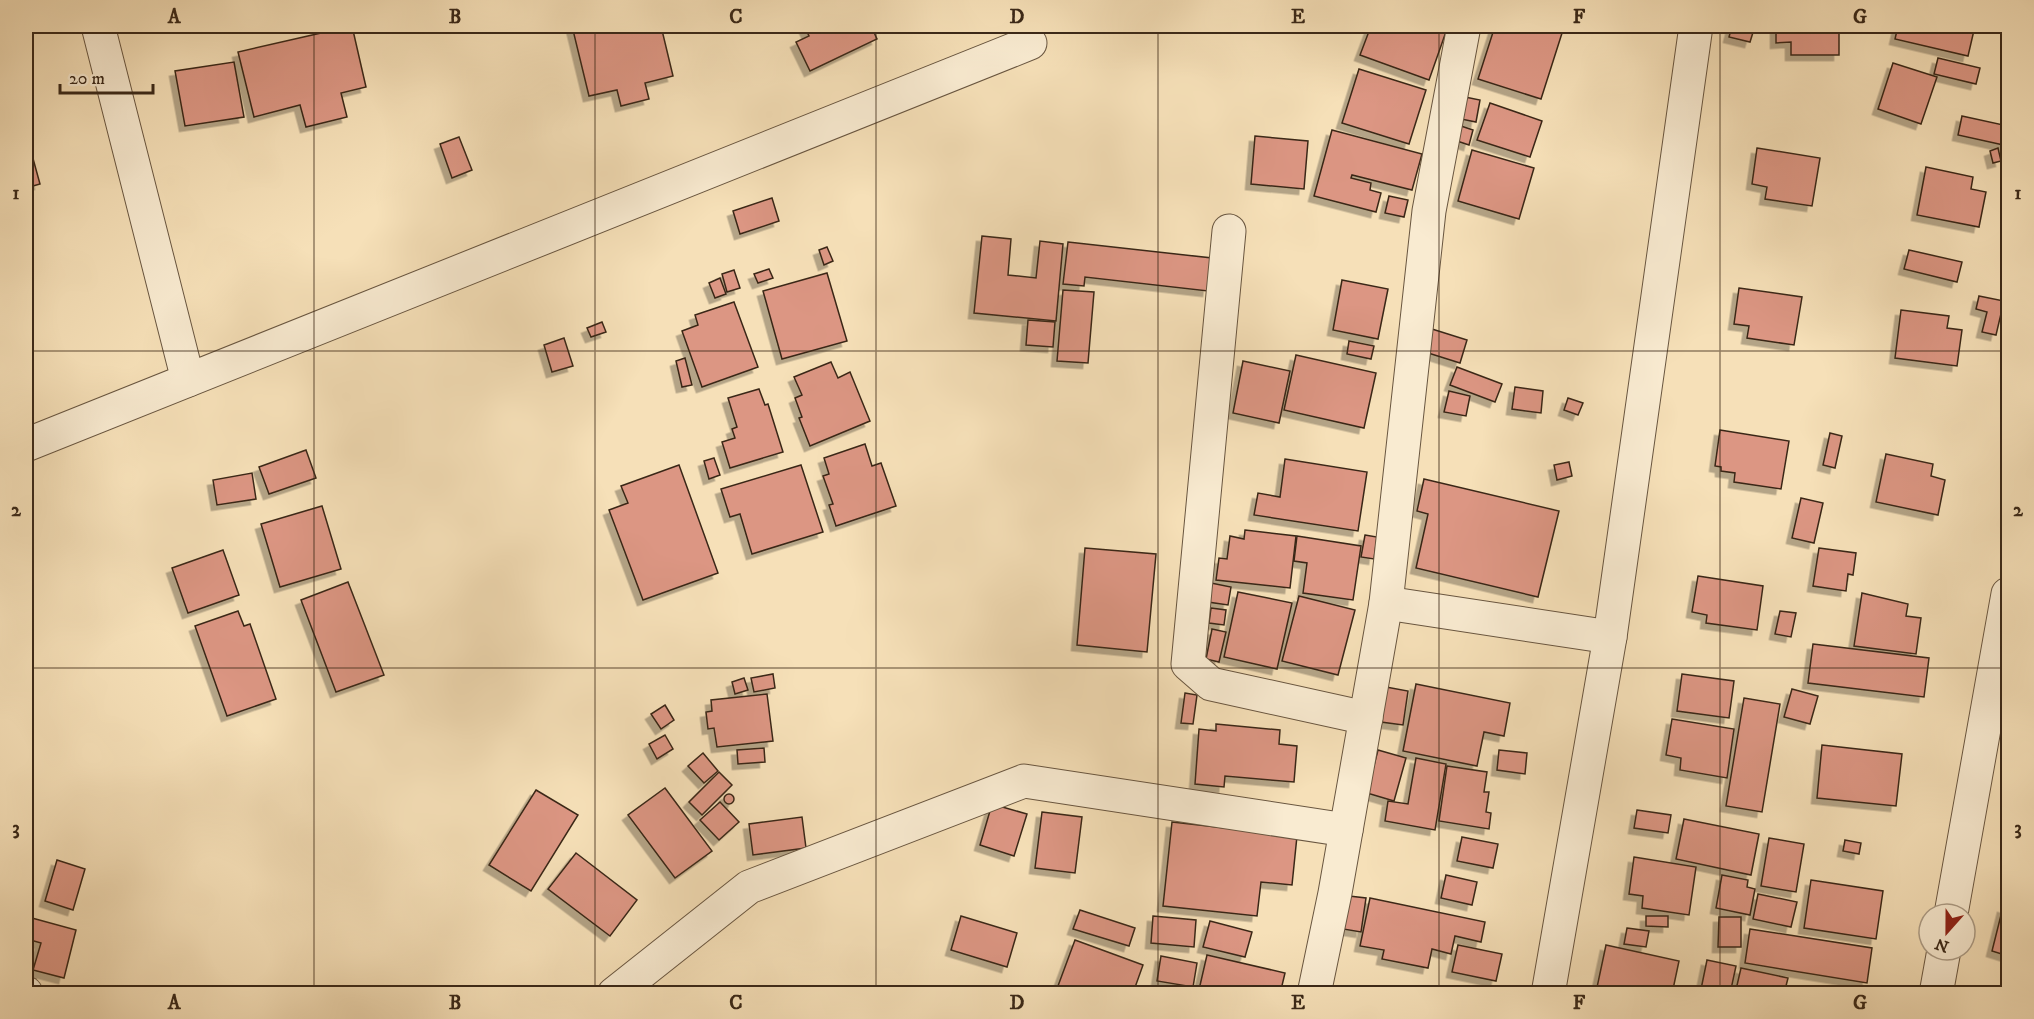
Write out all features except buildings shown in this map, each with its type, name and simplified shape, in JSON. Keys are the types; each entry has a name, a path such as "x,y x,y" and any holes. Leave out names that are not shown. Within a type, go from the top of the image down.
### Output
{"street":[{"path":"98,26 188,380"},
{"path":"1314,993 1346,830 1386,603 1429,211 1464,26"},
{"path":"1548,993 1610,637 1696,26"},
{"path":"26,445 1030,43"},
{"path":"1229,231 1188,664 1211,684 1365,718"},
{"path":"1953,902 2008,594"},
{"path":"1386,603 1610,637"},
{"path":"614,993 749,887 1024,781 1346,830"},
{"path":"1936,993 1942,962"}]}
